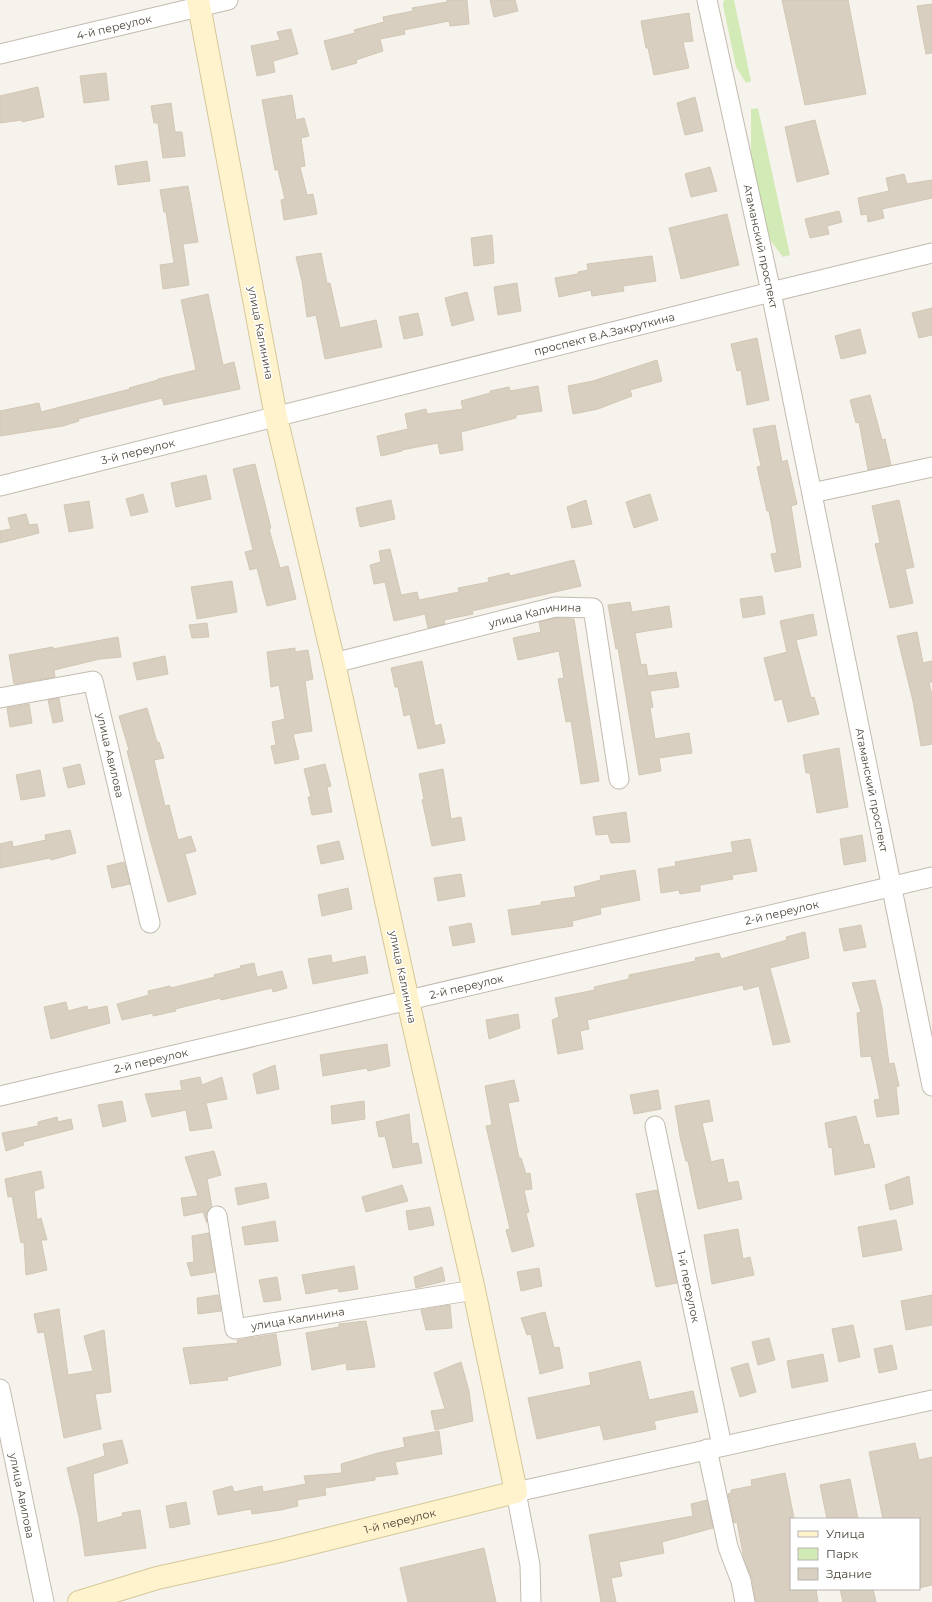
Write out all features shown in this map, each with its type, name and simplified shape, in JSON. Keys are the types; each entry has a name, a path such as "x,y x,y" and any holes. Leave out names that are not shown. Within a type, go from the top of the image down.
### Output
{"main road":[{"name":"улица Калинина","path":"199,3 276,417 334,663 408,1001 474,1290 516,1492"},
{"name":"1-й переулок","path":"79,1602 157,1578 280,1552 516,1492"}],"street":[{"name":"4-й переулок","path":"0,54 199,3 228,0"},
{"name":"Атаманский проспект","path":"708,0 771,292 932,1086"},
{"name":"проспект В.А.Закруткина","path":"276,417 771,292 932,253"},
{"name":"3-й переулок","path":"0,486 276,417"},
{"path":"812,493 932,467"},
{"name":"улица Калинина","path":"334,663 555,607 593,608 619,779"},
{"name":"улица Авилова","path":"0,698 93,681 150,923"},
{"name":"2-й переулок","path":"0,1096 932,877"},
{"name":"1-й переулок","path":"655,1126 714,1448"},
{"name":"улица Калинина","path":"218,1216 235,1329 474,1290"},
{"name":"улица Авилова","path":"0,1390 44,1602"},
{"name":"1-й переулок","path":"516,1492 932,1400"},
{"path":"714,1448 728,1547 741,1581 745,1602"},
{"name":"улица Калинина","path":"516,1492 530,1565 531,1602"}],"green space":[{"path":"724,0 734,0 751,81 746,83 736,67 723,5"},
{"path":"758,108 790,255 783,257 767,236 751,161 751,109"}],"building":[{"path":"447,0 467,0 469,24 450,26 449,21 404,30 405,34 380,39 383,51 356,60 357,63 332,70 324,41 355,33 354,30 384,22 383,17 413,11 412,8 447,2"},
{"path":"490,0 515,0 518,11 494,17"},
{"path":"782,0 848,0 866,94 805,105"},
{"path":"932,4 932,53 926,54 917,6"},
{"path":"689,13 693,41 683,42 689,68 654,75 648,48 646,48 641,21"},
{"path":"291,29 298,54 273,61 275,72 257,76 251,46 280,40 277,32"},
{"path":"106,73 109,100 84,103 80,76"},
{"path":"38,87 44,117 22,122 22,120 0,123 0,96"},
{"path":"292,95 296,120 304,118 309,136 301,138 305,166 300,167 307,195 313,194 317,214 284,220 281,200 285,199 278,170 275,170 262,100"},
{"path":"695,97 703,131 685,135 677,103"},
{"path":"171,103 175,132 182,132 185,156 163,158 158,123 154,123 151,106"},
{"path":"815,120 829,174 797,182 785,127"},
{"path":"147,161 150,181 118,185 115,166"},
{"path":"710,167 717,191 691,197 685,174"},
{"path":"904,174 907,184 932,180 932,198 882,209 884,218 868,222 867,214 861,215 858,198 889,191 886,178"},
{"path":"188,186 198,242 183,244 189,285 163,289 160,265 174,263 166,212 164,212 160,190"},
{"path":"839,211 842,222 827,226 829,234 810,238 805,219"},
{"path":"727,214 739,265 681,279 669,228"},
{"path":"492,235 494,263 474,266 471,238"},
{"path":"321,253 327,283 330,283 340,328 376,320 382,347 325,359 316,315 307,317 302,281 296,257"},
{"path":"652,256 656,281 623,286 624,291 592,296 591,290 559,297 555,278 578,274 578,272 588,270 587,264"},
{"path":"517,283 521,311 498,315 494,287"},
{"path":"467,292 474,320 452,326 445,298"},
{"path":"208,294 223,365 234,362 240,389 164,405 162,398 78,419 79,421 63,426 0,436 0,411 39,403 41,412 130,389 129,388 158,379 196,370 181,300"},
{"path":"932,308 932,335 919,338 912,313"},
{"path":"418,313 423,335 404,339 399,317"},
{"path":"860,329 866,353 841,359 835,336"},
{"path":"757,338 769,400 747,405 741,370 737,371 731,344"},
{"path":"657,360 662,381 630,390 632,396 598,409 573,414 568,386 593,381"},
{"path":"538,386 542,411 516,415 516,418 461,432 463,450 440,454 438,443 381,456 377,436 408,429 405,414 426,409 427,414 463,409 461,401 490,393 490,391 509,387 510,391"},
{"path":"870,395 882,440 885,439 891,465 868,470 859,422 856,423 850,400"},
{"path":"775,425 782,462 787,460 797,504 791,506 801,567 775,572 771,554 777,553 769,511 767,511 757,467 761,466 753,429"},
{"path":"255,464 271,528 269,529 280,568 288,566 296,599 267,606 257,568 250,570 245,552 253,550 233,469"},
{"path":"206,475 211,499 176,507 171,483"},
{"path":"143,494 148,512 131,516 126,499"},
{"path":"650,494 658,520 634,528 626,502"},
{"path":"391,500 395,519 360,527 356,508"},
{"path":"586,500 592,524 572,528 567,507"},
{"path":"899,500 914,567 905,569 913,603 890,608 875,544 880,543 872,506"},
{"path":"89,501 93,528 69,532 64,505"},
{"path":"26,514 29,525 37,524 39,533 0,543 0,531 11,529 8,518"},
{"path":"390,549 401,595 417,592 419,600 459,592 458,588 489,582 488,578 509,573 510,576 574,560 581,586 472,611 473,614 444,620 445,624 428,628 425,614 394,621 385,582 374,584 370,565 381,562 379,551"},
{"path":"232,581 237,612 197,619 191,587"},
{"path":"762,596 765,614 743,618 740,599"},
{"path":"630,602 632,612 669,606 672,627 635,633 641,665 646,664 648,676 676,672 679,687 650,691 653,707 650,708 655,739 689,733 692,753 659,758 661,771 639,775 618,648 616,649 608,605"},
{"path":"813,614 817,635 796,640 811,698 814,697 819,714 788,722 782,699 775,701 764,658 787,652 780,621"},
{"path":"556,618 574,619 599,781 581,784 571,721 566,722 558,679 564,678 559,651 518,660 513,638 541,632 539,622"},
{"path":"207,623 209,637 192,638 189,625"},
{"path":"917,632 923,663 932,661 932,682 929,682 932,696 932,744 921,746 913,701 897,636"},
{"path":"118,637 121,657 100,659 54,670 55,677 14,684 9,655 53,647 53,649"},
{"path":"295,648 295,652 308,650 313,679 305,681 312,731 293,734 299,759 275,764 271,746 276,745 272,722 285,719 279,685 271,687 267,652"},
{"path":"165,656 168,674 137,680 133,663"},
{"path":"422,661 435,726 441,724 445,743 418,749 410,714 404,716 398,687 395,687 391,668"},
{"path":"59,698 63,721 53,723 48,700"},
{"path":"29,704 32,723 10,727 7,708"},
{"path":"147,708 157,742 159,742 164,758 154,760 165,806 169,805 178,840 191,836 196,851 185,854 196,894 168,902 151,843 127,751 129,750 119,716"},
{"path":"839,748 848,807 817,813 810,773 806,773 803,755"},
{"path":"80,764 85,784 68,788 63,768"},
{"path":"325,764 331,786 327,787 332,812 312,815 308,797 311,797 304,769"},
{"path":"443,769 451,819 461,817 465,840 432,846 422,800 424,799 419,774"},
{"path":"40,770 45,796 21,800 16,775"},
{"path":"626,812 630,842 611,843 608,834 596,835 593,817"},
{"path":"70,830 76,853 51,860 50,858 0,868 0,844 12,841 13,847 46,840 45,835"},
{"path":"862,835 866,861 844,865 840,839"},
{"path":"750,839 757,871 732,875 733,879 700,885 700,891 680,894 679,890 661,893 658,869 676,866 675,862 733,852 731,842"},
{"path":"339,841 344,859 321,864 317,846"},
{"path":"124,862 130,884 112,888 107,866"},
{"path":"635,870 640,900 600,908 601,914 572,921 573,926 512,935 508,910 541,905 541,902 576,897 574,887 601,880 600,876"},
{"path":"461,874 465,896 438,901 434,878"},
{"path":"348,888 352,909 322,916 318,895"},
{"path":"471,923 475,942 453,946 449,927"},
{"path":"861,925 866,947 844,951 839,929"},
{"path":"805,932 809,958 770,968 790,1042 773,1045 759,986 744,990 743,985 587,1020 589,1029 580,1031 583,1049 558,1054 552,1020 559,1017 555,998 595,990 594,987 629,979 629,975 696,961 695,958 719,953 721,959 787,940 786,937"},
{"path":"331,955 332,963 365,956 368,973 313,984 308,959"},
{"path":"254,963 257,977 282,971 287,988 273,992 272,988 221,1000 220,998 175,1009 176,1011 153,1016 153,1013 122,1020 117,1004 149,995 148,991 170,986 171,988 215,977 214,975"},
{"path":"875,980 882,1008 889,1064 894,1063 899,1086 896,1087 899,1114 877,1117 874,1100 880,1099 871,1056 861,1057 857,1013 861,1012 852,983"},
{"path":"66,1002 68,1011 87,1006 88,1010 107,1006 110,1023 51,1039 44,1007"},
{"path":"518,1014 520,1028 489,1039 486,1020"},
{"path":"387,1044 390,1066 368,1071 367,1068 323,1076 320,1055"},
{"path":"275,1065 279,1089 257,1094 253,1074"},
{"path":"200,1077 202,1085 222,1077 227,1099 206,1103 212,1128 190,1131 186,1110 152,1117 145,1094 182,1090 180,1081"},
{"path":"514,1080 519,1101 508,1103 519,1158 521,1158 526,1174 530,1173 532,1189 524,1190 529,1212 526,1213 534,1246 512,1252 506,1230 510,1229 486,1126 492,1125 485,1086"},
{"path":"658,1090 661,1109 634,1114 630,1095"},
{"path":"709,1100 713,1121 702,1123 711,1162 723,1159 728,1183 738,1181 742,1199 698,1209 688,1161 686,1161 680,1137 675,1106"},
{"path":"122,1101 126,1121 103,1127 98,1105"},
{"path":"364,1101 365,1119 332,1124 331,1106"},
{"path":"409,1114 412,1144 418,1143 422,1163 393,1168 385,1136 379,1137 376,1122"},
{"path":"856,1116 864,1145 869,1144 875,1167 835,1175 832,1147 829,1148 825,1123"},
{"path":"57,1117 58,1122 71,1119 73,1129 23,1142 24,1145 6,1151 2,1133 38,1126 38,1122"},
{"path":"214,1151 221,1175 207,1179 212,1207 207,1212 207,1223 203,1212 184,1216 181,1198 198,1196 185,1157"},
{"path":"41,1171 44,1188 34,1191 37,1220 41,1218 47,1240 41,1240 47,1270 26,1275 24,1242 21,1243 12,1196 8,1197 5,1179"},
{"path":"909,1176 913,1204 890,1210 885,1185"},
{"path":"266,1183 269,1198 238,1205 235,1188"},
{"path":"402,1185 408,1201 366,1212 362,1197"},
{"path":"657,1190 677,1283 656,1287 636,1194"},
{"path":"430,1207 434,1225 409,1230 406,1211"},
{"path":"896,1220 902,1250 863,1257 858,1227"},
{"path":"275,1221 278,1241 245,1245 242,1227"},
{"path":"738,1229 743,1259 750,1257 754,1275 712,1284 704,1235"},
{"path":"209,1233 215,1272 191,1276 187,1263 194,1262 192,1236"},
{"path":"354,1266 358,1289 339,1292 338,1288 306,1294 302,1275"},
{"path":"442,1267 445,1281 416,1288 414,1277"},
{"path":"539,1268 542,1286 521,1291 517,1272"},
{"path":"277,1277 281,1300 264,1302 259,1280"},
{"path":"218,1295 221,1311 198,1314 197,1298"},
{"path":"932,1295 932,1325 906,1330 901,1301"},
{"path":"450,1305 452,1328 426,1330 421,1310"},
{"path":"59,1309 68,1375 93,1371 84,1336 104,1330 111,1392 95,1394 101,1429 64,1438 44,1332 38,1333 34,1314"},
{"path":"545,1312 554,1348 559,1347 563,1368 540,1374 531,1334 527,1335 521,1318"},
{"path":"366,1321 375,1367 347,1370 346,1363 312,1370 306,1333 339,1327 339,1324"},
{"path":"853,1325 860,1357 839,1362 832,1329"},
{"path":"276,1334 281,1365 227,1377 228,1380 190,1384 183,1348 238,1343 237,1340"},
{"path":"769,1338 775,1360 758,1365 752,1342"},
{"path":"892,1345 897,1369 879,1373 874,1349"},
{"path":"823,1354 828,1381 792,1388 787,1361"},
{"path":"640,1361 649,1400 693,1391 698,1412 654,1421 656,1429 604,1440 600,1425 537,1439 528,1398 591,1385 589,1373"},
{"path":"461,1362 469,1391 473,1421 435,1430 431,1411 445,1409 434,1373"},
{"path":"748,1363 756,1392 740,1397 731,1368"},
{"path":"439,1431 442,1454 395,1462 398,1474 375,1477 375,1480 325,1488 326,1495 297,1500 298,1506 281,1510 252,1514 251,1509 218,1515 213,1491 232,1486 234,1492 262,1486 263,1492 306,1484 304,1476 342,1473 341,1464 405,1447 403,1438"},
{"path":"122,1440 128,1463 93,1474 97,1523 123,1516 122,1513 140,1510 146,1548 85,1556 79,1517 67,1468 105,1456 103,1444"},
{"path":"915,1443 919,1460 932,1457 932,1585 920,1588 920,1518 883,1518 869,1452"},
{"path":"785,1473 794,1518 790,1518 790,1590 816,1590 818,1602 756,1602 752,1579 744,1559 737,1522 734,1523 728,1494 731,1493 731,1490 752,1486 751,1480"},
{"path":"850,1479 858,1518 827,1518 820,1485"},
{"path":"707,1500 713,1528 662,1542 664,1553 619,1562 622,1576 611,1578 616,1602 601,1602 589,1535 693,1516 691,1504"},
{"path":"186,1502 190,1524 170,1528 166,1506"},
{"path":"484,1548 496,1602 408,1602 400,1568"},
{"path":"840,1590 873,1590 876,1602 843,1602"}]}
